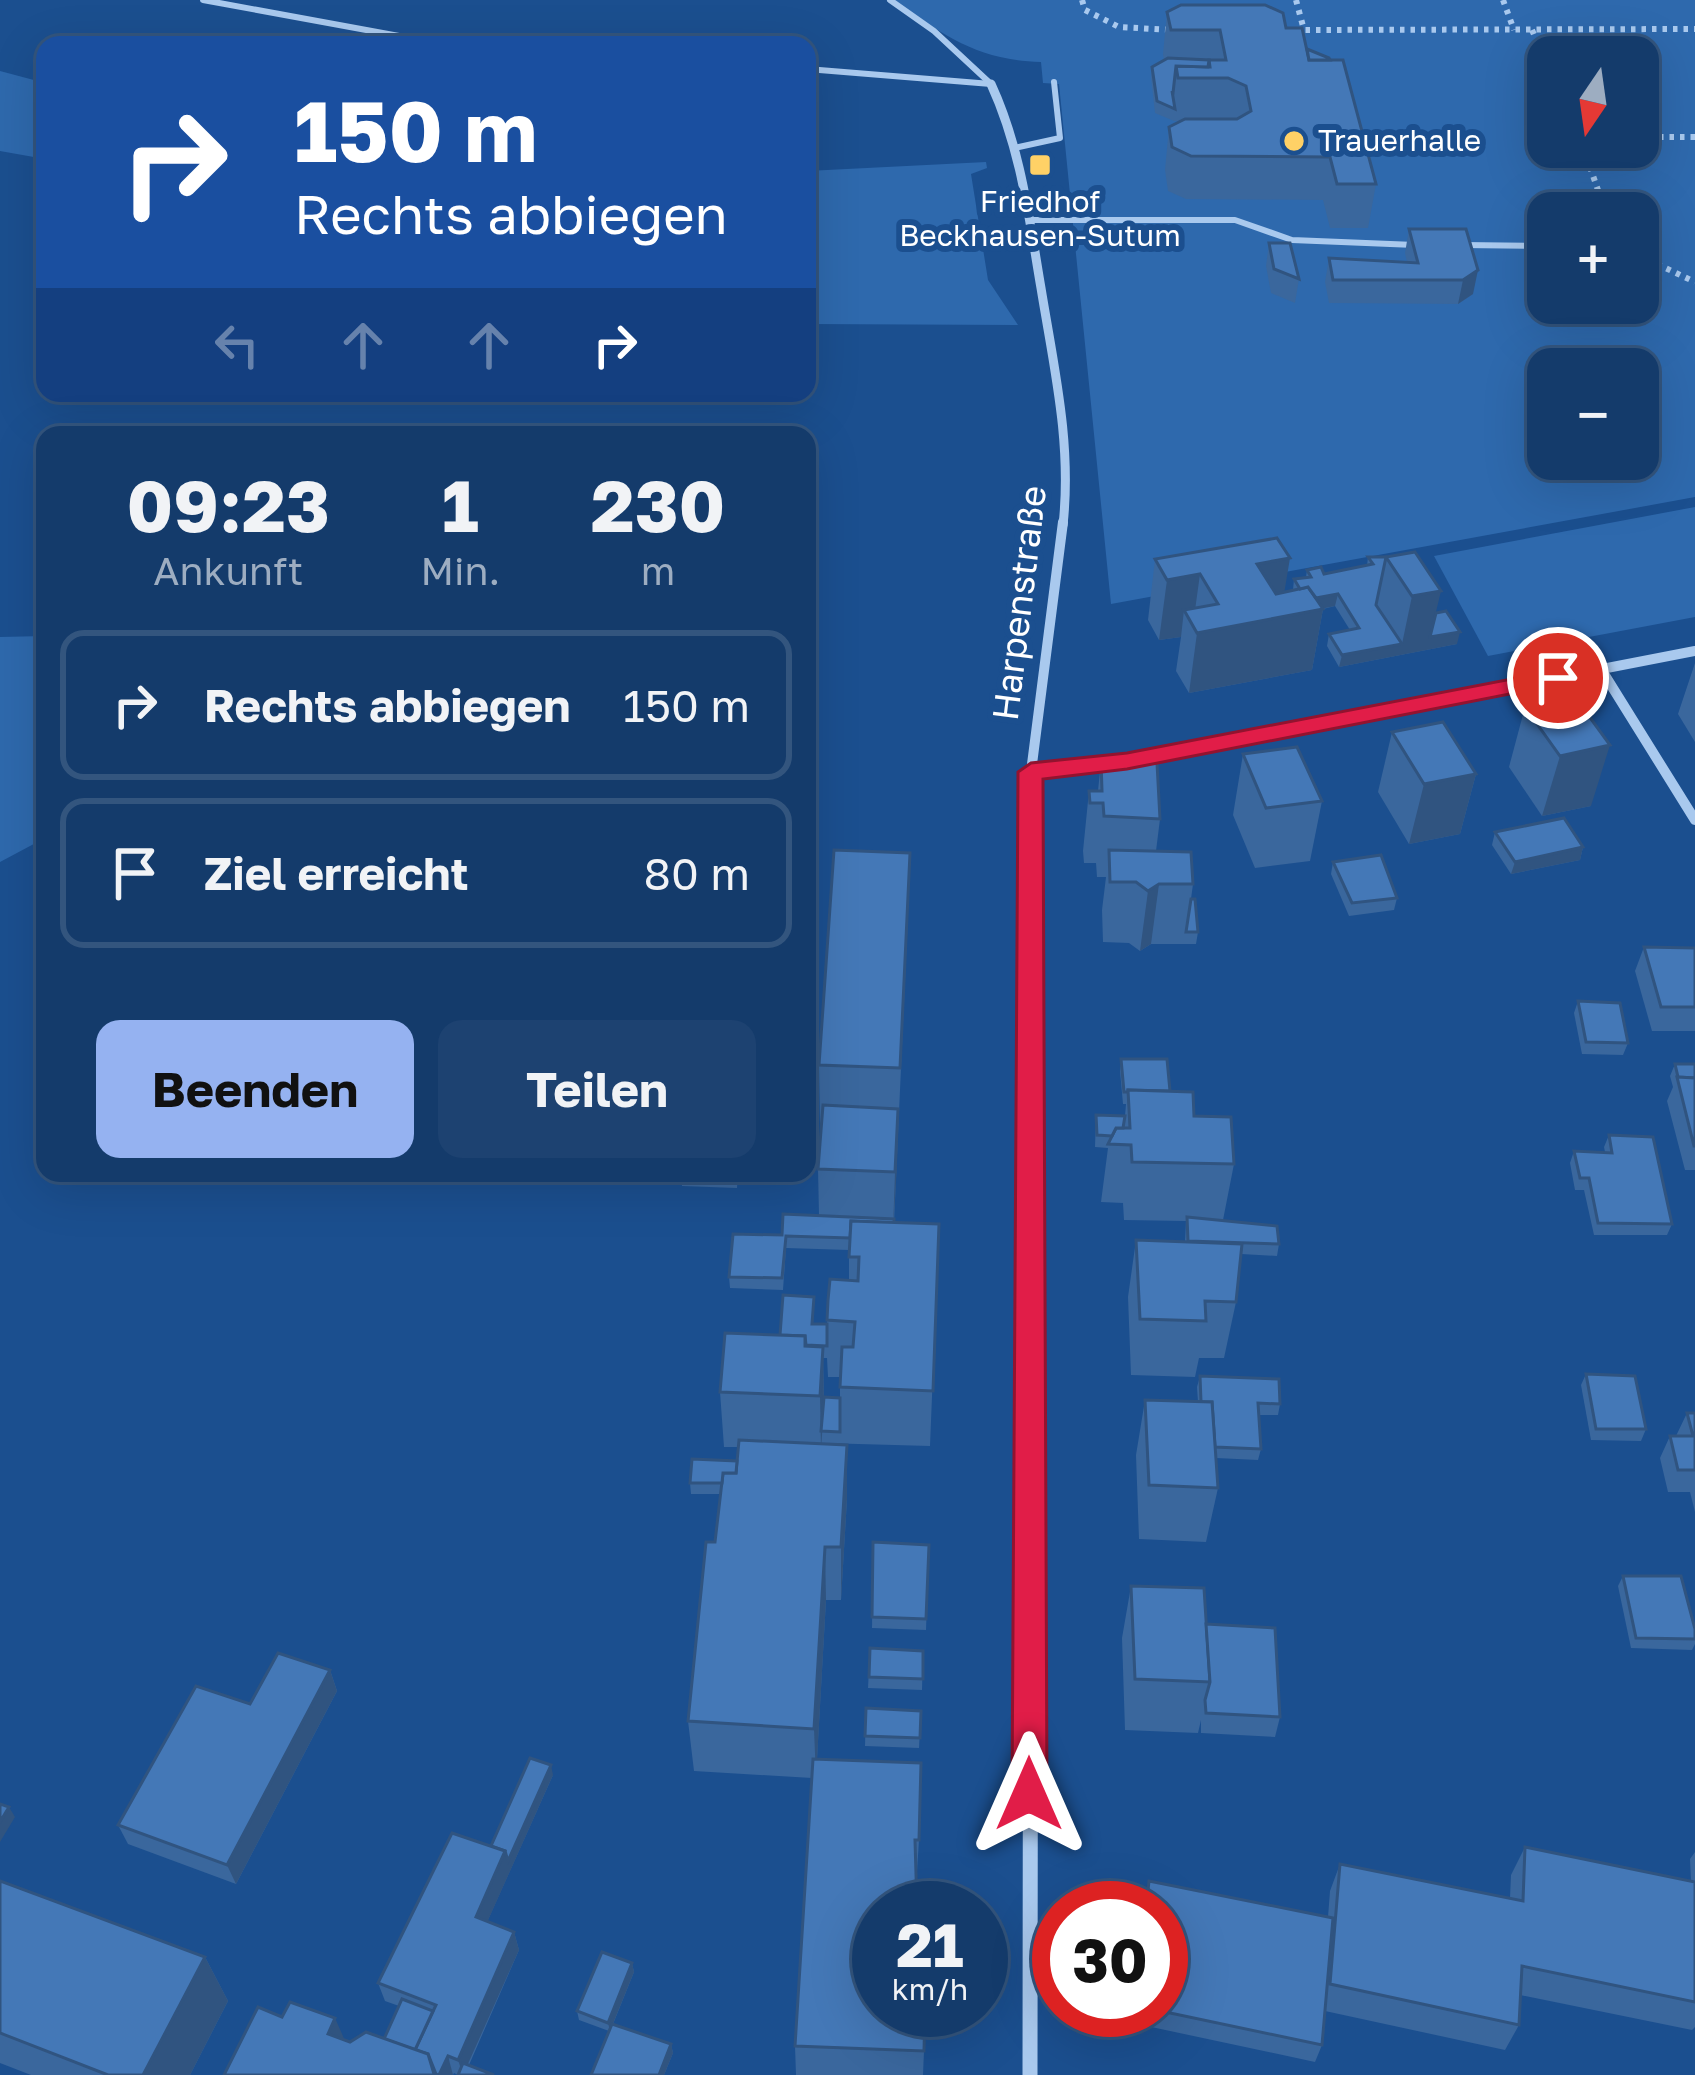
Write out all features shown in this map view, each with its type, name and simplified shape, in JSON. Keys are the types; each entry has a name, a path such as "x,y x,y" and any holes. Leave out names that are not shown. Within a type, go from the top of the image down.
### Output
{"street":[{"name":"Harpenstraße","path":"991,84 1014,148 1068,447 1065,509 1034,696 1031,772 1030,2075"},
{"path":"1031,772 1127,761 1695,651"},
{"path":"1600,669 1695,820"}],"lane":[{"path":"203,0 399,36"},
{"path":"890,0 934,31 991,84"},
{"path":"816,70 991,84"},
{"path":"1014,148 1060,138 1054,82"},
{"path":"1029,220 1235,220 1292,240 1423,245"},
{"path":"1446,245 1527,246"}],"path":[{"path":"1082,0 1094,17 1120,27 1186,30"},
{"path":"1296,0 1304,30"},
{"path":"1503,0 1514,30"},
{"path":"1280,30 1695,29"},
{"path":"1532,30 1535,36"},
{"path":"1659,137 1695,137"},
{"path":"1659,265 1695,282"}],"shaded area":[{"path":"894,0 1695,0 1695,497 1111,604 1059,84 1043,83 1041,62 998,57 946,35"},
{"path":"0,71 36,81 36,157 0,151"},
{"path":"986,162 987,168 971,174 988,280 1018,325 816,324 816,171"},
{"path":"1695,507 1695,617 1488,656 1434,556"},
{"path":"36,636 36,843 0,862 0,637"}],"building":[{"path":"1181,5 1265,5 1283,13 1286,28 1302,28 1309,60 1343,60 1376,184 1337,184 1330,157 1191,156 1172,147 1169,127 1185,119 1237,119 1251,111 1246,86 1228,78 1178,78 1176,66 1210,67 1209,60 1226,60 1220,30 1171,30 1167,12"},
{"path":"1307,49 1329,58 1330,60 1309,60"},
{"path":"1168,58 1209,60 1208,67 1176,66 1175,109 1157,101 1152,67"},
{"path":"1409,229 1466,229 1478,270 1463,280 1333,280 1329,258 1418,263"},
{"path":"1269,243 1290,243 1299,279 1274,269"},
{"path":"1277,538 1290,558 1257,564 1276,594 1308,587 1323,609 1197,633 1184,610 1218,604 1200,574 1167,580 1155,559"},
{"path":"1415,552 1441,591 1412,596 1386,557"},
{"path":"1368,557 1386,557 1376,605 1402,644 1342,655 1329,634 1359,628 1338,594 1316,598 1308,587 1300,589 1294,579 1311,577 1307,570 1321,567 1324,574 1373,564"},
{"path":"1446,611 1460,632 1430,637 1436,613"},
{"path":"1575,697 1610,745 1560,756 1525,707"},
{"path":"1443,722 1476,774 1424,784 1392,732"},
{"path":"1297,747 1322,801 1266,808 1243,754"},
{"path":"1101,761 1157,763 1160,819 1104,816 1103,803 1090,803 1089,791 1102,791"},
{"path":"1564,818 1583,847 1515,862 1495,832"},
{"path":"834,850 910,853 900,1068 819,1065"},
{"path":"1109,850 1191,852 1193,884 1159,884 1148,891 1136,882 1110,882"},
{"path":"1381,855 1397,898 1352,903 1333,862"},
{"path":"1191,899 1195,899 1198,932 1186,932"},
{"path":"1644,947 1695,948 1695,1007 1661,1007"},
{"path":"1578,1001 1620,1003 1628,1043 1586,1042"},
{"path":"1121,1059 1167,1059 1170,1091 1124,1092"},
{"path":"1675,1064 1695,1064 1695,1078 1678,1077"},
{"path":"1677,1077 1695,1078 1695,1146 1694,1146"},
{"path":"1128,1090 1193,1092 1194,1116 1231,1117 1234,1164 1132,1162 1131,1145 1108,1144 1116,1128 1130,1128"},
{"path":"823,1105 898,1109 895,1172 818,1169"},
{"path":"1096,1115 1125,1116 1123,1128 1116,1128 1112,1136 1097,1135"},
{"path":"1609,1135 1653,1137 1672,1224 1598,1223 1589,1178 1580,1178 1574,1151 1612,1153"},
{"path":"783,1214 894,1219 894,1223 851,1221 850,1238 786,1236 782,1278 729,1277 733,1234 782,1235"},
{"path":"1187,1217 1277,1226 1279,1244 1188,1241"},
{"path":"851,1221 939,1224 933,1391 840,1387 842,1347 853,1347 855,1322 827,1320 828,1300 830,1279 858,1281 859,1257 849,1257"},
{"path":"1136,1240 1242,1244 1236,1302 1205,1301 1206,1321 1140,1319"},
{"path":"783,1295 814,1297 812,1324 827,1324 827,1346 806,1345 805,1336 780,1335"},
{"path":"725,1333 805,1336 805,1346 823,1347 820,1396 720,1392"},
{"path":"1586,1374 1635,1376 1646,1429 1596,1429"},
{"path":"1200,1376 1279,1379 1280,1404 1258,1403 1261,1449 1215,1447 1212,1402 1201,1402"},
{"path":"824,1397 840,1398 840,1432 821,1431"},
{"path":"1145,1400 1212,1402 1218,1488 1149,1485"},
{"path":"1687,1413 1695,1413 1695,1470 1678,1470 1670,1436 1693,1436"},
{"path":"739,1440 847,1445 841,1547 825,1547 814,1729 688,1721 706,1542 715,1542 723,1473 736,1473"},
{"path":"692,1459 737,1461 736,1473 723,1473 722,1483 690,1483"},
{"path":"873,1542 929,1545 926,1619 872,1617"},
{"path":"1623,1576 1681,1576 1695,1639 1636,1638"},
{"path":"1131,1586 1204,1588 1210,1682 1135,1679"},
{"path":"1206,1624 1275,1628 1280,1717 1206,1713 1210,1682"},
{"path":"870,1648 923,1651 923,1679 869,1677"},
{"path":"278,1653 330,1670 227,1865 118,1825 196,1686 250,1704"},
{"path":"866,1708 921,1711 920,1738 865,1736"},
{"path":"530,1758 551,1765 508,1861 505,1851 491,1846"},
{"path":"813,1759 921,1763 916,1881 852,1881 852,2037 924,2037 924,2051 795,2046"},
{"path":"452,1833 505,1851 476,1917 514,1932 458,2060 448,2056 438,2075 428,2054 415,2050 436,2005 378,1983"},
{"path":"1525,1847 1695,1882 1695,2002 1522,1966 1519,2025 1330,1984 1340,1864 1523,1901"},
{"path":"0,1881 205,1957 143,2075 108,2075 0,2033"},
{"path":"1188,1889 1333,1918 1322,2045 1188,2017"},
{"path":"602,1952 632,1963 608,2023 577,2011"},
{"path":"402,1999 433,2011 415,2050 384,2039"},
{"path":"290,2002 335,2018 328,2034 350,2042 366,2032 428,2054 438,2075 224,2075 258,2007 282,2017"},
{"path":"612,2024 671,2044 659,2075 591,2075"},
{"path":"463,2063 494,2075 458,2075"}],"place":[{"name":"Trauerhalle","path":"1294,141"},
{"name":"Friedhof Beckhausen-Sutum","path":"1040,165"}],"route":[{"path":"1029,1794 1031,772 1127,761 1558,678"}]}
